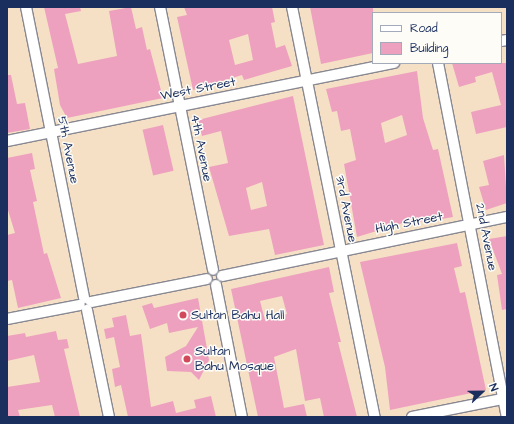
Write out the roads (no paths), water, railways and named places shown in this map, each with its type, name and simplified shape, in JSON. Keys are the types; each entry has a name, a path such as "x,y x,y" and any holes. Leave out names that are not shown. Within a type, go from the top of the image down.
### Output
{"street":[{"name":"5th Avenue","path":"26,7 109,417"},
{"name":"4th Avenue","path":"160,7 180,106 210,275"},
{"name":"3rd Avenue","path":"292,7 375,417"},
{"name":"West Street","path":"7,141 389,64"},
{"name":"2nd Avenue","path":"438,64 505,398 507,417"},
{"name":"High Street","path":"219,281 341,250 507,217"},
{"path":"7,319 86,304 210,275 219,281 242,417"},
{"path":"412,417 505,398"}],"place":[{"name":"Sultan Bahu Hall","path":"183,315"},
{"name":"Sultan Bahu Mosque","path":"187,359"}]}
